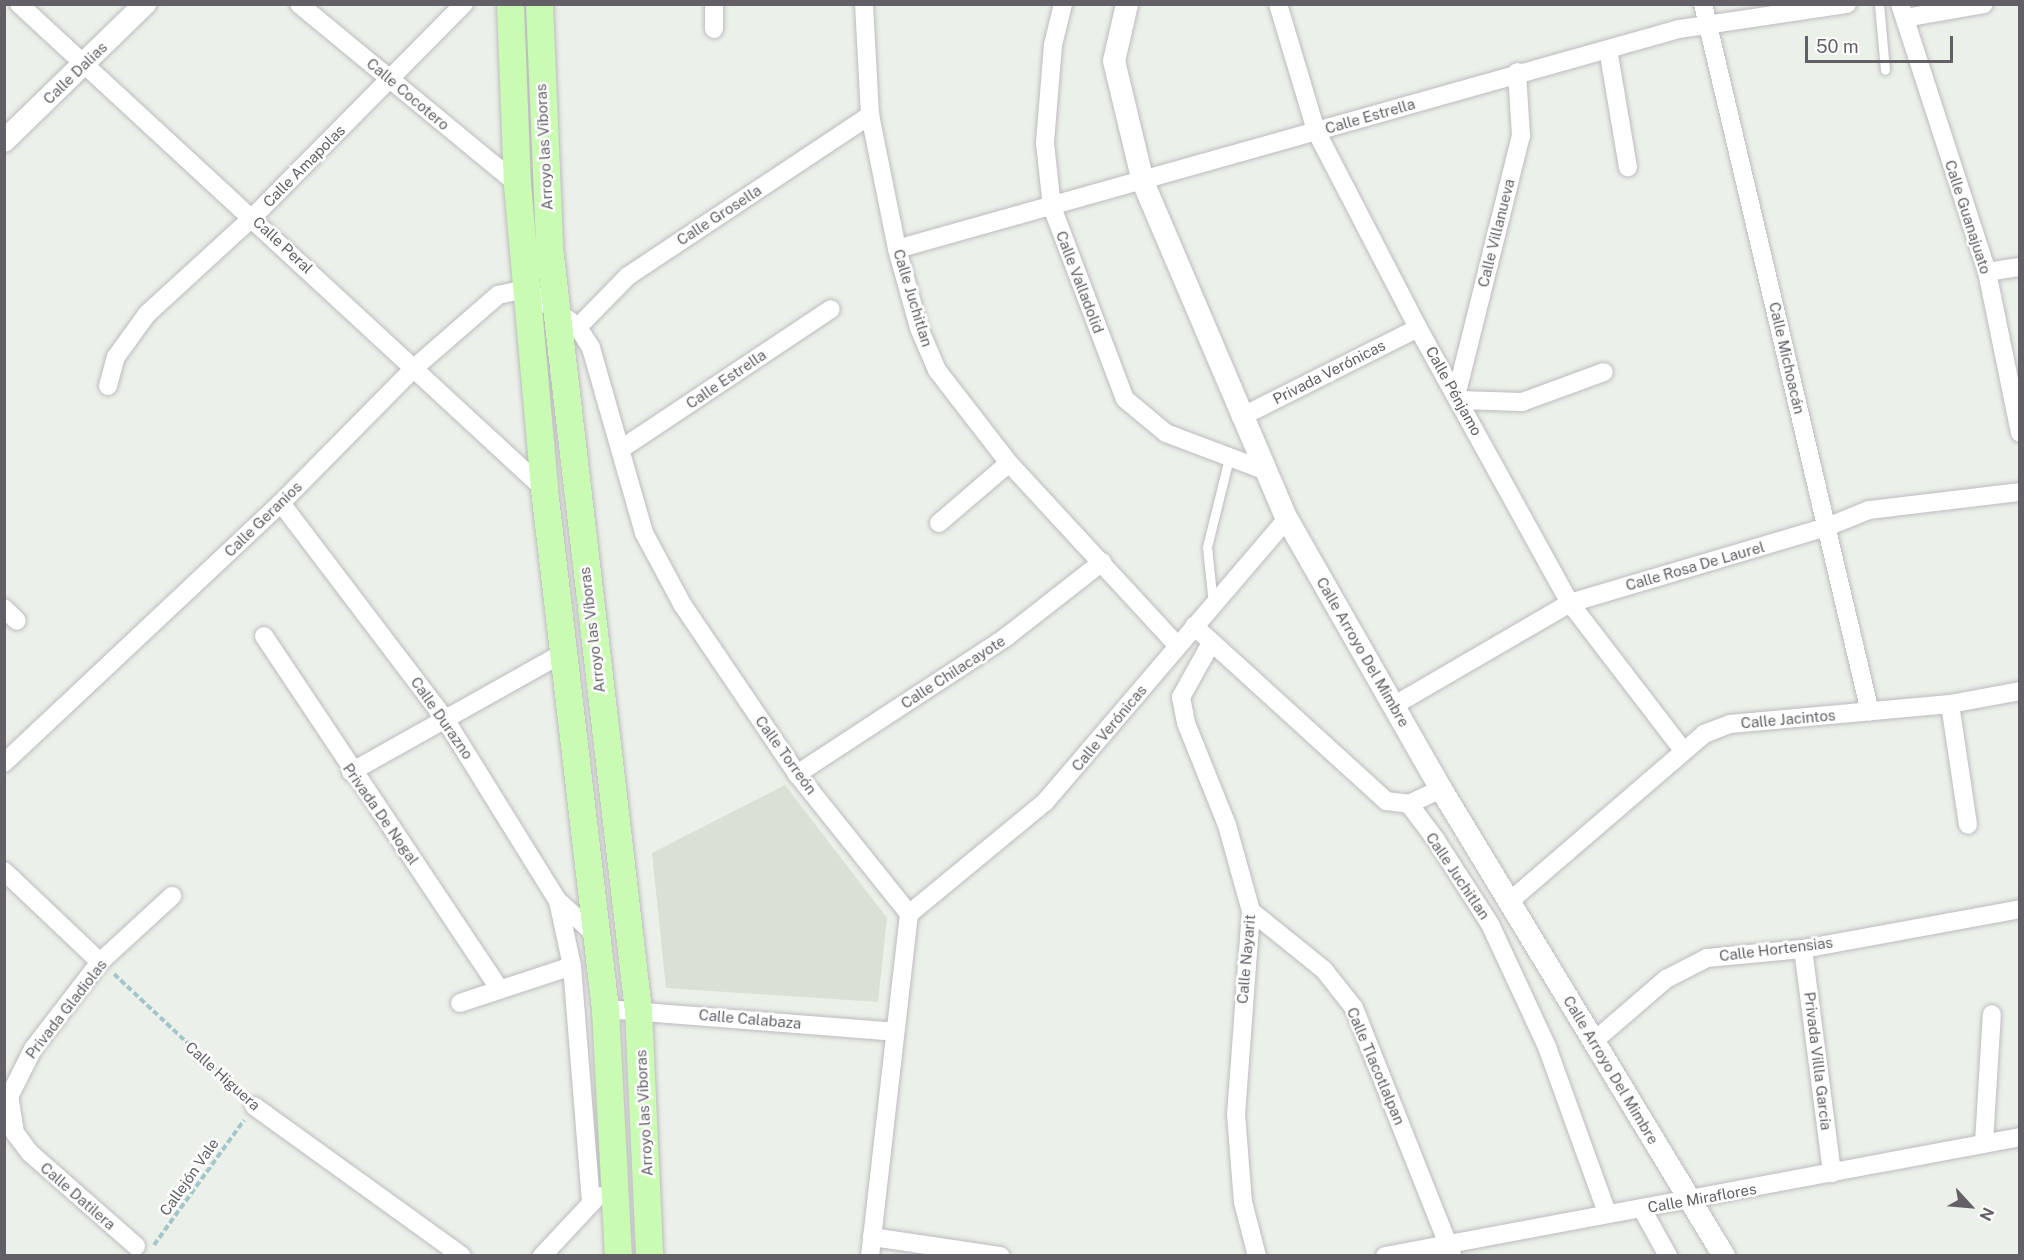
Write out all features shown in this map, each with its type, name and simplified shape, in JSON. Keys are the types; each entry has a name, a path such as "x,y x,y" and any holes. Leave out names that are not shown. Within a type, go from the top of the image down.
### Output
{"main road":[{"name":"Arroyo las Víboras","path":"510,4 517,184 544,489 604,1009 617,1180 618,1256"},
{"name":"Arroyo las Víboras","path":"540,4 540,91 556,308 638,1010 649,1256"}],"street":[{"name":"Calle Peral","path":"19,4 82,66 254,217 413,369 544,489"},
{"name":"Calle Dalias","path":"4,141 145,4"},
{"name":"Calle Cocotero","path":"299,4 517,184"},
{"name":"Calle Amapolas","path":"108,386 116,357 147,314 254,217 464,4"},
{"path":"714,4 714,29"},
{"name":"Calle Juchitlan","path":"864,4 870,115 897,249 937,370 1009,463 1178,645"},
{"name":"Calle Valladolid","path":"1063,4 1053,45 1045,143 1052,207 1125,399 1166,433 1264,470"},
{"name":"Calle Arroyo Del Mimbre","path":"1127,4 1114,61 1143,182 1240,417 1287,519 1441,789 1724,1256"},
{"name":"Calle Pénjamo","path":"1278,4 1316,131 1418,328 1459,396 1570,603 1682,749"},
{"name":"Calle Michoacán","path":"1703,4 1870,712"},
{"name":"Calle Estrella","path":"897,249 1143,182 1517,72 1680,29 1709,28 1847,4"},
{"path":"1902,11 1984,4"},
{"name":"Calle Guanajuato","path":"1902,11 1987,272 2019,434"},
{"path":"1608,49 1628,167"},
{"name":"Calle Villanueva","path":"1459,396 1521,136 1517,72"},
{"name":"Calle Grosella","path":"578,327 628,276 870,115"},
{"path":"1987,272 2019,267"},
{"name":"Calle Torreón","path":"527,289 556,308 578,327 591,348 644,533 663,570 797,774 909,914"},
{"name":"Calle Geranios","path":"4,763 280,503 413,369 498,295 527,289"},
{"name":"Calle Estrella","path":"621,449 831,309"},
{"name":"Privada Verónicas","path":"1240,417 1418,328"},
{"path":"1459,396 1522,402 1604,372"},
{"path":"939,523 1009,463"},
{"name":"Calle Rosa De Laurel","path":"1392,705 1570,603 1827,527 1869,510 2019,492"},
{"name":"Calle Durazno","path":"280,503 445,719 558,901 597,936"},
{"name":"Calle Verónicas","path":"909,914 1045,802 1287,519"},
{"name":"Calle Chilacayote","path":"797,774 1006,637 1102,562"},
{"path":"1194,626 1210,645 1386,801 1408,804 1441,789"},
{"name":"Privada De Nogal","path":"264,636 351,772 500,990"},
{"name":"Calle Nayarit","path":"1210,645 1180,697 1227,825 1251,911 1236,1114 1243,1202 1257,1256"},
{"path":"351,772 562,653"},
{"name":"Calle Jacintos","path":"1510,901 1682,749 1730,724 1950,704 2019,691"},
{"path":"1950,704 1968,825"},
{"name":"Calle Juchitlan","path":"1408,804 1464,882 1490,924 1547,1047 1606,1213"},
{"path":"1464,882 1488,868"},
{"path":"4,871 100,962"},
{"name":"Privada Gladiolas","path":"9,1111 16,1076 100,962 172,896"},
{"path":"558,901 572,966 591,1203"},
{"name":"Calle Hortensias","path":"1593,1042 1685,967 1730,953 1803,949 2019,909"},
{"name":"Calle Tlacotlalpan","path":"1251,911 1324,970 1354,1008 1450,1250"},
{"path":"909,914 871,1246 1001,1256"},
{"name":"Privada Villla García","path":"1803,949 1832,1173"},
{"path":"459,1003 572,966"},
{"name":"Calle Calabaza","path":"604,1009 895,1032"},
{"path":"1984,1143 1992,1014"},
{"name":"Calle Higuera","path":"254,1106 462,1256"},
{"name":"Calle Datilera","path":"9,1111 30,1153 136,1246"},
{"name":"Calle Miraflores","path":"1385,1256 1450,1250 1606,1213 1690,1202 2019,1137"},
{"path":"542,1256 591,1203 617,1180"},
{"path":"1642,1209 1668,1256"}],"lane":[{"path":"1879,4 1885,70"},
{"path":"1213,604 1207,547 1229,458"}],"path":[{"name":"Calle Higuera","path":"100,962 254,1106"},
{"name":"Callejón Vale","path":"136,1246 153,1246 161,1238 254,1106"}],"shaded area":[{"path":"785,785 887,918 878,1002 666,988 652,853"}]}
